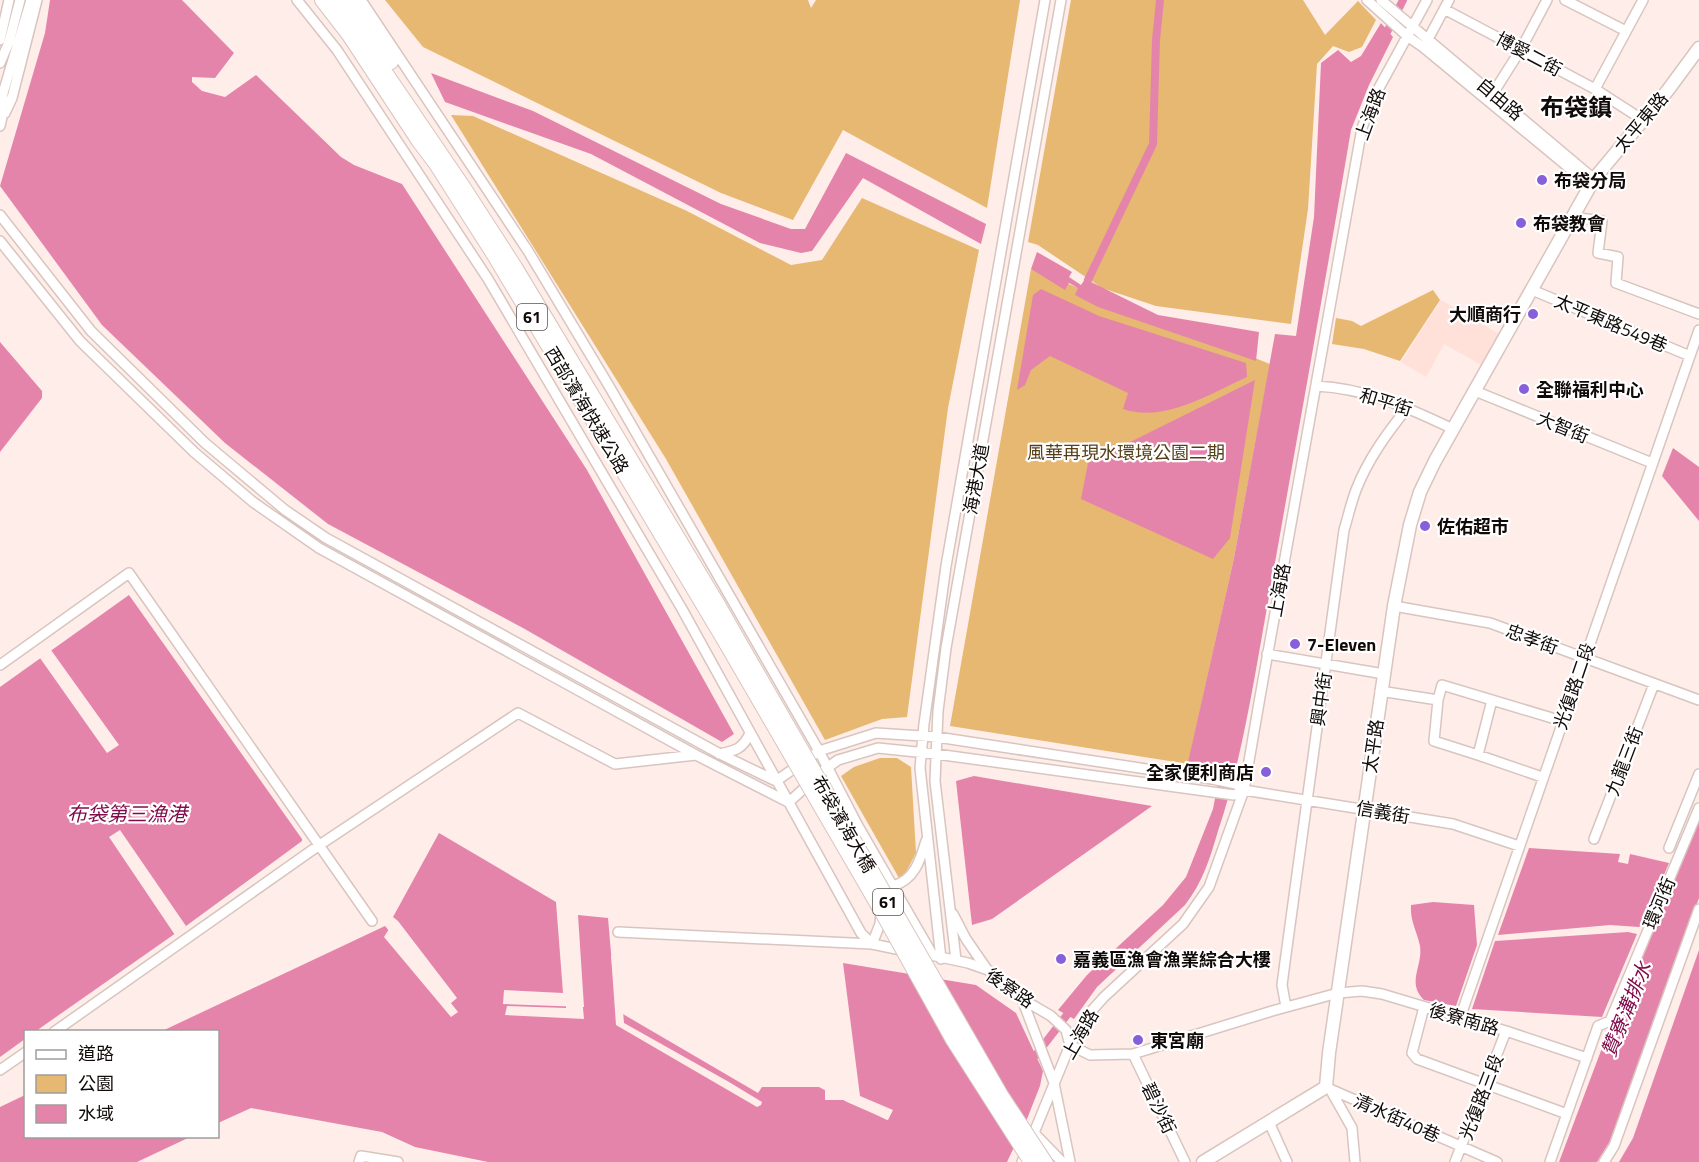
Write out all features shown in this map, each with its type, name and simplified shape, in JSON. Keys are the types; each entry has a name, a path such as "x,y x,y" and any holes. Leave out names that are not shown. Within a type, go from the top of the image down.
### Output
{"highway":[{"path":"315,0 418,140"},
{"name":"西部濱海快速公路","path":"322,0 350,35 436,164 732,642"},
{"name":"西部濱海快速公路","path":"336,0 515,267 716,601 732,642"},
{"path":"351,0 435,133 464,188"},
{"name":"布袋濱海大橋","path":"732,642 953,1040 1026,1161"},
{"name":"布袋濱海大橋","path":"732,642 1001,1095 1046,1162"}],"main road":[{"name":"太平東路","path":"1532,290 1592,182 1668,90 1699,48"},
{"name":"太平路","path":"1203,1162 1326,1087 1380,691 1410,525 1420,492 1532,290"}],"street":[{"path":"1,122 9,0"},
{"path":"0,63 20,0"},
{"path":"8,42 31,0"},
{"path":"1,122 12,98 37,0"},
{"path":"297,0 336,50 488,279 682,609 854,922 872,944 880,924 884,883 881,867"},
{"path":"361,0 466,156 533,261 657,466 932,954"},
{"name":"海港大道","path":"941,958 920,768 921,752 948,555 1045,0"},
{"name":"海港大道","path":"956,960 935,781 938,711 946,648 1061,0"},
{"path":"1367,0 1383,6"},
{"name":"上海路","path":"1026,1161 1034,1133 1054,1083 1070,1045 1087,1016 1104,997 1183,924 1209,887 1240,787 1268,654 1362,128 1406,28 1427,0"},
{"path":"1491,97 1521,49 1547,0"},
{"path":"1565,0 1626,31"},
{"path":"1595,89 1643,0"},
{"name":"自由路","path":"1383,6 1406,28 1592,182"},
{"path":"1425,43 1445,8"},
{"name":"博愛二街","path":"1445,8 1595,89 1642,120"},
{"path":"0,215 92,331 205,443 285,510 326,538 720,754 776,781"},
{"path":"1572,217 1602,221 1599,253 1618,256 1616,283 1699,314"},
{"path":"0,241 80,341 194,452 253,502 319,548 696,755 789,802"},
{"name":"太平東路549巷","path":"1532,290 1690,356"},
{"name":"光復路二段","path":"1460,1018 1583,658 1699,330"},
{"name":"和平街","path":"1316,386 1387,399 1453,429"},
{"name":"大智街","path":"1475,391 1652,463"},
{"name":"興中街","path":"1286,1007 1282,985 1283,975 1344,530 1355,490 1380,442 1408,407"},
{"path":"0,665 129,573 372,921"},
{"name":"忠孝街","path":"1394,606 1490,624 1699,700"},
{"path":"1268,654 1384,674"},
{"name":"九龍三街","path":"1594,839 1654,684"},
{"path":"1542,777 1434,741 1438,700 1442,685 1562,721"},
{"path":"1380,691 1438,700"},
{"path":"1478,755 1492,700"},
{"path":"57,1030 318,846 518,713 615,764 720,754 737,750 745,743 750,733"},
{"name":"信義街","path":"776,781 819,751 876,733 937,737 1217,780 1240,787 1453,824 1519,846"},
{"path":"789,802 827,767 838,760 878,748 1233,795 1240,787"},
{"path":"1669,848 1699,774"},
{"name":"環河街","path":"1550,1162 1598,1026 1610,1021 1699,808"},
{"path":"893,886 904,883 920,864 927,836"},
{"path":"949,906 966,939 987,970"},
{"path":"1604,1162 1614,1146 1699,909"},
{"path":"842,942 852,934 854,922"},
{"name":"後寮路","path":"618,932 872,944 956,960 987,970 1022,999 1051,1016 1066,1030 1070,1045"},
{"name":"後寮南路","path":"1338,993 1362,991 1382,994 1587,1058"},
{"path":"1070,1045 1090,1055 1133,1054 1338,993"},
{"path":"1022,999 1054,1083 1070,1162"},
{"path":"1424,1007 1412,1053 1417,1059 1567,1114"},
{"name":"光復路三段","path":"1455,1162 1506,1031"},
{"path":"0,1070 24,1053"},
{"name":"碧沙街","path":"1133,1054 1185,1162"},
{"name":"清水街40巷","path":"1355,1162 1352,1128 1330,1089 1497,1162"},
{"path":"1269,1122 1287,1162"},
{"path":"1034,1133 1038,1144 1053,1162"},
{"path":"1034,1133 1062,1162"},
{"path":"360,1159 398,1162"}],"shaded area":[{"path":"1441,300 1499,334 1483,366 1444,344 1426,377 1401,362"}],"green space":[{"path":"385,0 808,0 811,8 816,0 1020,0 987,208 843,130 793,220 721,193 423,47"},
{"path":"1071,0 1303,0 1325,35 1358,1 1376,20 1362,47 1349,52 1333,46 1317,64 1308,209 1291,324 1156,306 1102,288 1038,245 1028,242"},
{"path":"451,115 473,116 687,211 791,265 822,260 862,198 979,250 948,408 907,717 882,719 825,740 666,459"},
{"name":"風華再現水環境公園二期","path":"1031,269 1270,364 1234,558 1188,764 950,726"},
{"path":"1433,290 1440,300 1400,361 1364,349 1332,344 1336,318 1352,321 1361,326"},
{"path":"880,758 897,758 911,767 916,853 905,874 899,878 841,776 854,767"}],"water":[{"path":"50,0 182,0 234,53 215,78 192,77 192,82 202,91 225,97 256,75 341,157 354,165 402,184 587,470 734,734 722,742 523,628 328,524 225,443 102,325 0,186 45,33"},
{"path":"1381,23 1393,37 1369,85 1351,130 1248,712 1235,772 1215,841 1201,879 1185,905 1097,987 1074,1019 1058,1010 1087,975 1163,905 1186,877 1213,809 1221,767 1188,762 1234,558 1275,334 1296,336 1314,217 1321,63 1338,50 1351,62 1361,56"},
{"path":"431,73 533,111 721,204 791,229 805,229 846,153 986,224 981,244 863,178 812,251 801,253 760,243 591,154 445,102"},
{"path":"1037,252 1072,272 1069,277 1081,285 1085,279 1158,315 1259,332 1256,361 1098,307 1075,295 1078,288 1069,283 1065,290 1031,269"},
{"path":"1041,289 1099,316 1246,363 1247,377 1187,405 1171,410 1139,412 1123,409 1128,393 1050,356 1031,370 1025,385 1017,390 1033,295"},
{"path":"0,342 42,391 42,398 0,452"},
{"path":"1255,380 1230,538 1213,559 1081,499 1088,463"},
{"path":"1673,448 1699,467 1699,521 1662,476"},
{"name":"布袋第三漁港","path":"129,595 302,841 37,1030 24,1030 24,1040 0,1057 0,687"},
{"path":"974,776 1152,806 992,919 972,925 956,781"},
{"name":"贊寮溝排水","path":"1699,815 1699,898 1610,1141 1597,1162 1559,1162 1619,1003"},
{"path":"439,833 556,902 563,993 504,990 503,1004 584,1007 578,915 608,918 616,1010 758,1093 762,1087 819,1087 888,1120 893,1110 860,1096 843,963 976,985 1016,1013 1043,1071 1040,1086 1007,1162 488,1162 415,1147 382,1132 251,1108 219,1123 219,1030 164,1030 385,926 450,1004 457,998 393,917"},
{"path":"1529,848 1620,854 1618,862 1628,864 1630,854 1669,863 1643,924 1639,927 1610,925 1498,935"},
{"path":"1433,902 1474,905 1477,945 1456,1006 1424,1000 1416,987 1420,946 1411,905"},
{"path":"1628,932 1637,934 1602,1017 1472,1009 1495,941"},
{"path":"1699,950 1699,1162 1619,1162 1633,1138"},
{"path":"24,1095 24,1138 188,1138 137,1162 0,1162 0,1107"}],"pier":[{"path":"51,650 119,745 107,753 40,658"},
{"path":"120,830 186,926 175,935 109,837"},
{"path":"389,929 395,933 458,1012 451,1017 384,937"},
{"path":"576,931 584,1019 505,1015 507,1006 566,1008 566,1004 581,1004"},
{"path":"611,955 614,955 618,1008 623,1011 624,1023 729,1082 762,1102 761,1105 757,1107 616,1025"},
{"path":"849,1035 858,1097 891,1111 887,1120 848,1100 825,1100 825,1087 887,1117 889,1111 857,1097"}],"waterway":[{"path":"1088,280 1153,144 1156,40 1160,0"},
{"path":"1383,40 1403,0"},
{"path":"1036,1055 1073,1007"}],"place":[{"name":"布袋分局","path":"1542,180"},
{"name":"布袋教會","path":"1521,223"},
{"name":"大順商行","path":"1533,314"},
{"name":"全聯福利中心","path":"1524,389"},
{"name":"佐佑超市","path":"1425,526"},
{"name":"7-Eleven","path":"1295,644"},
{"name":"全家便利商店","path":"1266,772"},
{"name":"嘉義區漁會漁業綜合大樓","path":"1061,959"},
{"name":"東宮廟","path":"1138,1040"}],"district":[{"name":"布袋鎮","path":"1576,107"}]}
